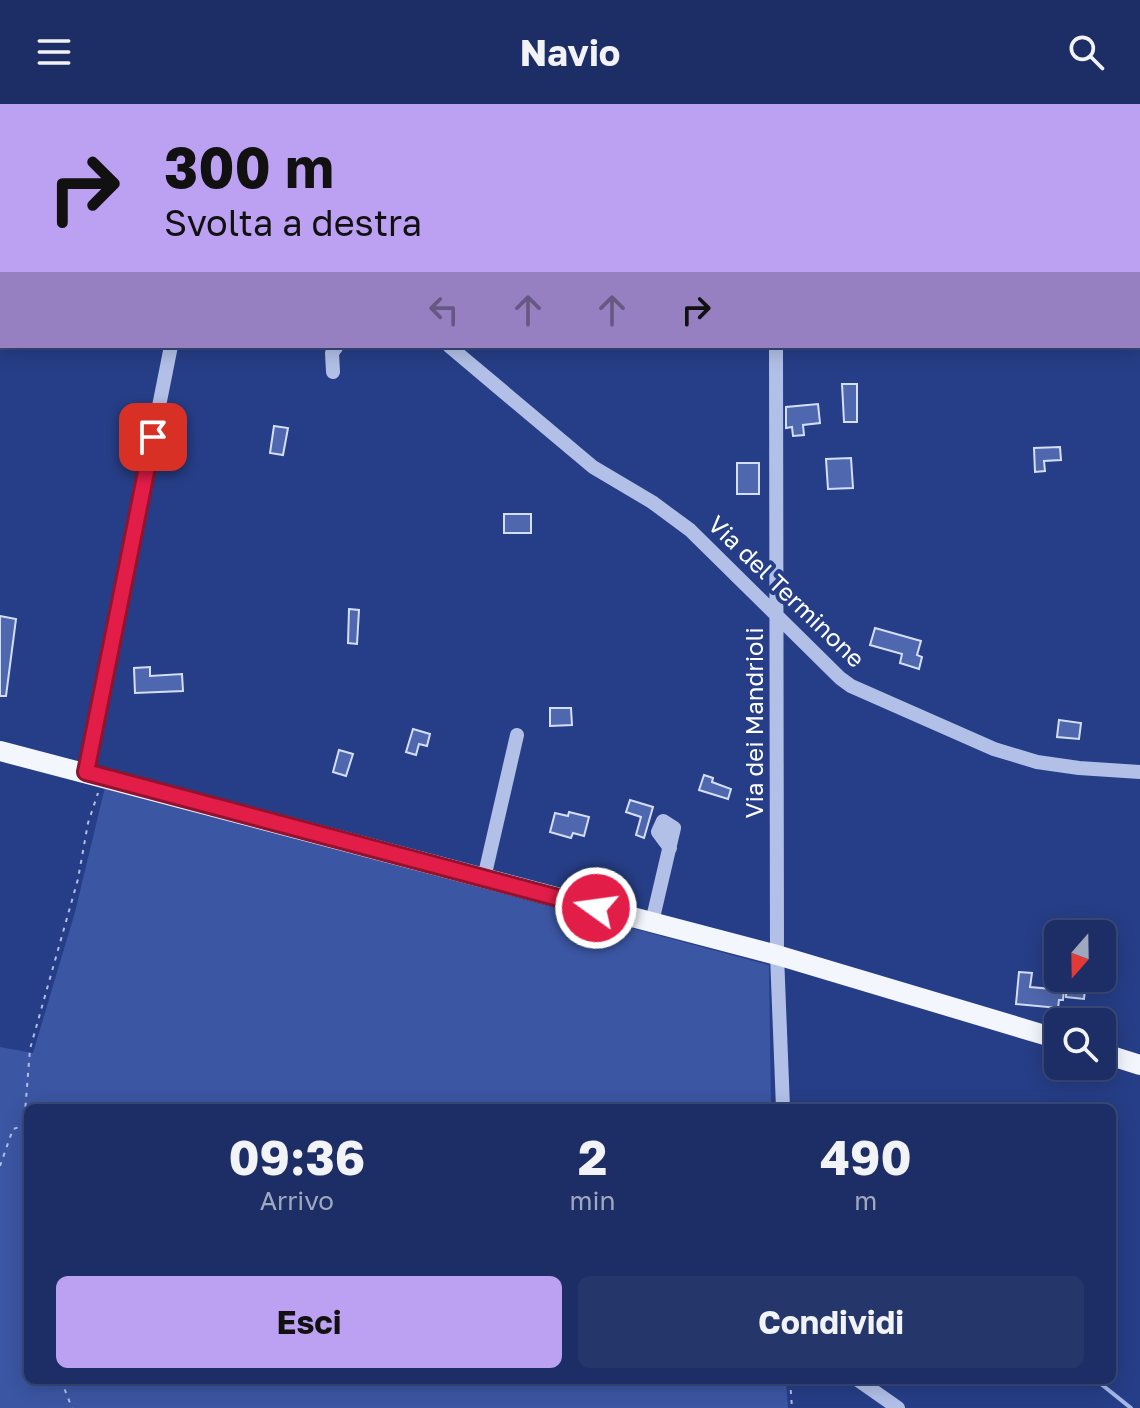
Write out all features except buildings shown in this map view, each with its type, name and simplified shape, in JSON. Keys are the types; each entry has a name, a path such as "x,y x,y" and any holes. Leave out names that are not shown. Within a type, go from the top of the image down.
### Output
{"main road":[{"path":"9,753 777,955 1044,1035"},
{"path":"1116,1057 1140,1065"}],"street":[{"path":"95,775 171,348"},
{"path":"333,372 332,353 336,348"},
{"name":"Via del Terminone","path":"451,348 593,467 652,502 690,530 851,686 994,749 1037,762 1140,772"},
{"name":"Via dei Mandrioli","path":"776,348 777,955 783,1104"},
{"path":"484,878 517,735"},
{"path":"652,922 670,848"},
{"path":"864,1384 898,1408"}],"path":[{"path":"26,1104 30,1049 78,879 95,775"},
{"path":"0,1166 13,1129 24,1125"},
{"path":"63,1384 72,1408"},
{"path":"790,1384 792,1408"}],"shaded area":[{"path":"105,787 769,965 771,1104 24,1104 24,1384 786,1384 788,1408 0,1408 0,1047 33,1053 75,912"}],"waterway":[{"path":"1101,1384 1131,1408"}],"route":[{"path":"153,437 86,772 596,908"}]}
